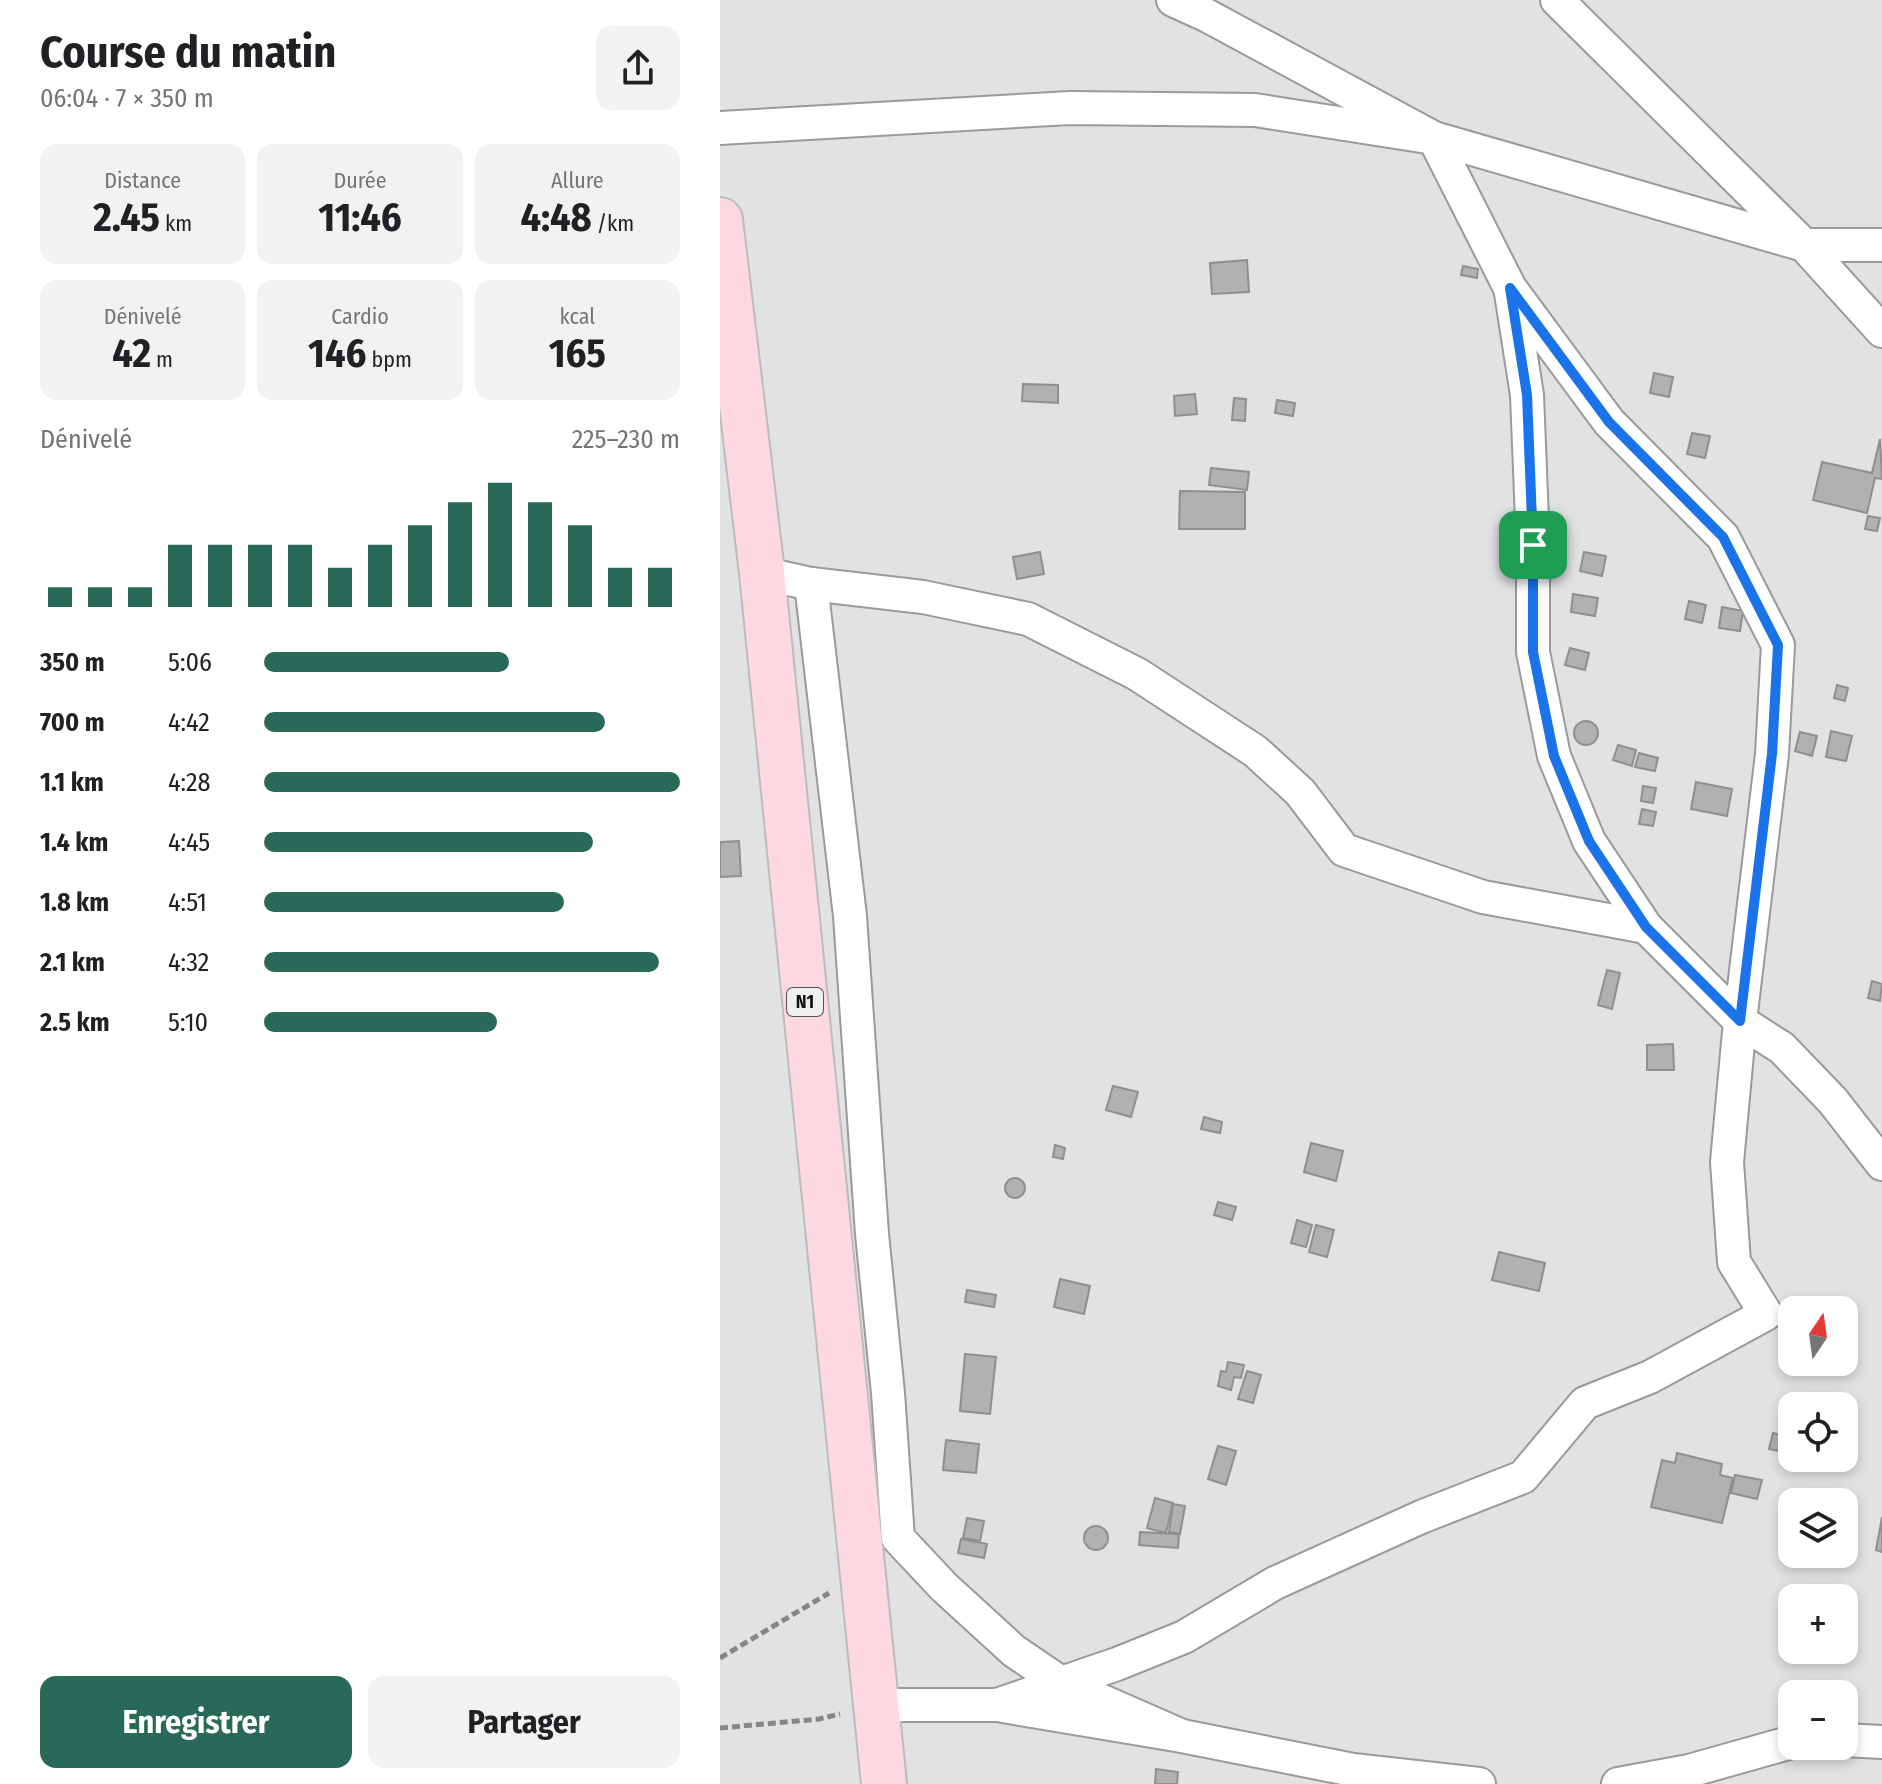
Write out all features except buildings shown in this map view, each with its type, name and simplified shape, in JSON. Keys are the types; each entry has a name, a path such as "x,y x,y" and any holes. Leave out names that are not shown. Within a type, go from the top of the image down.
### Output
{"main road":[{"name":"N1","path":"720,220 762,573 884,1784"}],"street":[{"path":"997,1705 1117,1664 1184,1637 1275,1583 1421,1517 1523,1477 1585,1403 1650,1377 1766,1314 1734,1262 1727,1162 1740,1021 1772,754 1778,645 1723,537 1609,422 1510,288 1434,138 1173,0"},
{"path":"1557,0 1804,245 1882,331"},
{"path":"720,128 1070,108 1255,110 1434,138 1804,245 1882,245"},
{"path":"1510,288 1527,395 1533,545 1533,652 1554,756 1589,841 1646,927 1740,1021 1782,1048 1833,1101 1882,1164"},
{"path":"762,573 811,584 923,597 1028,619 1137,674 1255,751 1300,792 1344,850 1483,897 1646,927"},
{"path":"811,584 850,916 872,1234 898,1538 944,1587 1014,1651 1061,1683 1182,1736"},
{"path":"876,1705 997,1705 1182,1736 1353,1770 1479,1784"},
{"path":"1858,1741 1882,1742"},
{"path":"1618,1784 1689,1771 1778,1746"},
{"path":"1353,1770 1384,1784"}],"path":[{"path":"720,1658 863,1572"},
{"path":"720,1728 819,1719 876,1705"}],"route":[{"path":"1510,288 1609,422 1723,537 1778,645 1772,754 1740,1021 1646,927 1589,841 1554,756 1533,652 1533,545 1527,395 1510,288"}]}
